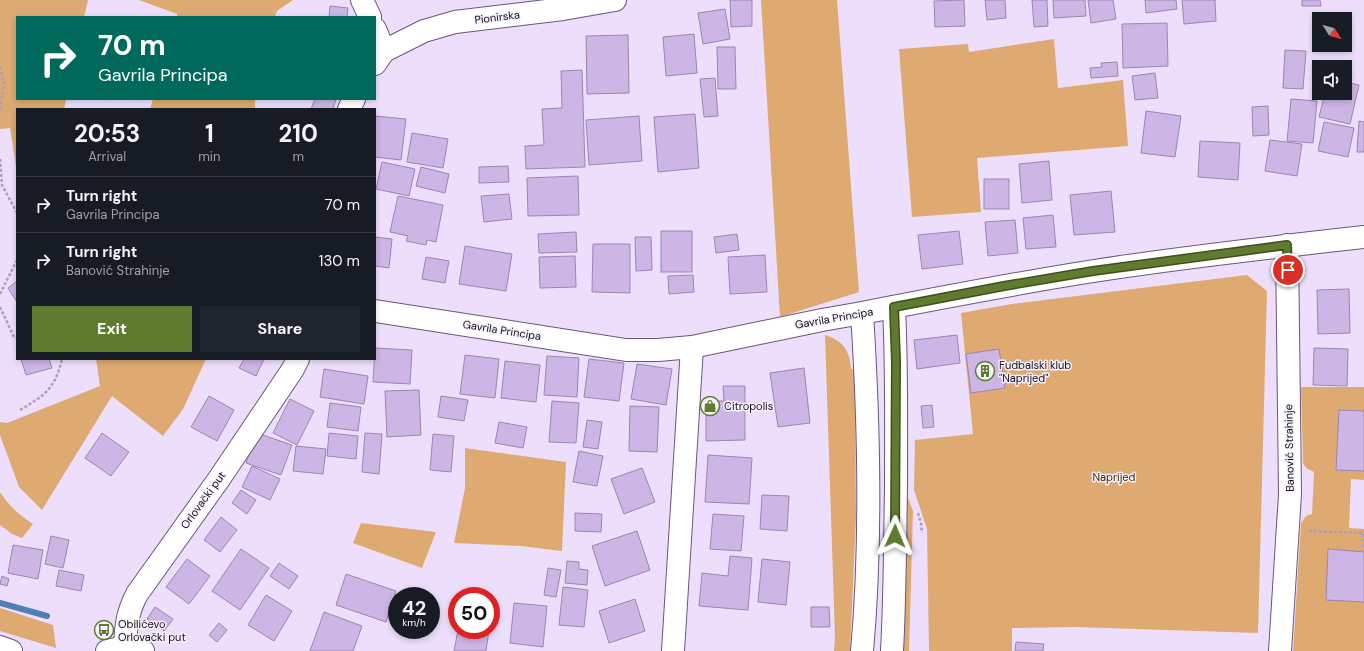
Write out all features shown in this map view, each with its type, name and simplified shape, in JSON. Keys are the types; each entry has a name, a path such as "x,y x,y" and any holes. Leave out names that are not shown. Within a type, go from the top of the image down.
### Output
{"street":[{"path":"362,0 370,16"},
{"name":"Pionirska","path":"380,58 424,31 450,23 563,9 615,0"},
{"path":"376,35 380,58"},
{"name":"Gavrila Principa","path":"376,311 626,350 658,350 692,347 822,320 1093,271 1287,245 1364,237"},
{"name":"Banović Strahinje","path":"1280,651 1290,494 1287,245"},
{"path":"892,651 896,438 894,307"},
{"path":"862,313 865,362 868,509 865,624 862,651"},
{"path":"673,651 692,347"},
{"name":"Orlovački put","path":"125,650 128,614 137,594 219,479 298,360"},
{"path":"0,647 11,651"}],"path":[{"path":"0,67 4,83 0,112"},
{"path":"0,159 2,186 16,211"},
{"path":"0,294 16,262"},
{"path":"0,307 14,337 16,338"},
{"path":"20,410 43,396 51,387 58,376 62,360"},
{"path":"1306,531 1364,533 1363,552"}],"green space":[{"path":"0,0 88,0 84,16 16,16 16,100 66,100 64,108 16,108 16,166 10,128 0,129"},
{"path":"139,0 293,0 277,11 275,16 177,16 177,14"},
{"path":"761,0 837,0 859,292 780,317"},
{"path":"1054,39 1058,88 1123,80 1128,146 977,158 981,212 912,217 899,49 968,44 969,52"},
{"path":"153,100 255,100 255,108 150,108"},
{"name":"Naprijed","path":"1247,275 1267,291 1258,633 1075,627 1012,628 1012,651 929,651 927,529 914,490 915,440 973,434 961,313 1012,304"},
{"path":"825,335 841,343 849,357 851,369 855,369 856,517 850,651 834,651 835,637"},
{"path":"96,360 206,360 183,409 163,436 112,396 42,510 19,487 0,435 0,422 7,423 100,386"},
{"path":"1301,387 1364,387 1364,480 1351,479 1349,528 1364,529 1364,651 1293,651 1301,523 1306,516 1312,514 1314,472 1306,468 1303,463"},
{"path":"465,448 566,462 562,551 521,546 454,543 465,488"},
{"path":"0,492 15,510 33,524 22,538 12,534 0,525"},
{"path":"907,495 913,511 909,651 902,651 907,541"},
{"path":"361,523 436,532 422,568 353,543"},
{"path":"0,608 53,625 56,648 0,631"}],"building":[{"path":"730,0 752,0 752,26 731,27"},
{"path":"964,0 965,26 935,27 934,1"},
{"path":"985,0 1005,0 1006,18 987,20"},
{"path":"1032,0 1047,0 1048,26 1034,27"},
{"path":"1053,0 1085,0 1086,16 1054,18"},
{"path":"1088,0 1113,0 1116,19 1091,23"},
{"path":"1145,0 1176,0 1177,9 1146,13"},
{"path":"1182,0 1215,0 1216,21 1184,24"},
{"path":"1302,0 1320,0 1321,6 1302,6"},
{"path":"330,6 348,8 347,16 329,16"},
{"path":"725,9 730,39 703,44 698,13"},
{"path":"1167,23 1168,66 1123,68 1122,24"},
{"path":"694,34 697,73 666,76 663,37"},
{"path":"628,35 629,93 587,94 586,36"},
{"path":"717,47 735,47 736,89 718,89"},
{"path":"1285,50 1306,51 1303,89 1283,88"},
{"path":"1117,62 1118,76 1091,78 1090,68 1102,67 1101,63"},
{"path":"582,70 585,167 526,169 525,146 544,145 542,109 562,108 561,71"},
{"path":"1155,73 1158,98 1135,100 1132,76"},
{"path":"715,78 718,116 704,117 700,79"},
{"path":"1352,84 1359,85 1350,124 1319,117 1323,100 1352,100"},
{"path":"1291,99 1317,101 1313,143 1287,141"},
{"path":"315,100 336,100 333,108 311,108"},
{"path":"1268,106 1269,135 1253,136 1252,107"},
{"path":"1146,111 1181,116 1175,157 1141,153"},
{"path":"695,114 699,168 658,172 654,117"},
{"path":"376,116 406,119 401,160 376,157"},
{"path":"639,116 642,161 589,165 586,120"},
{"path":"1359,121 1364,122 1364,152 1357,152"},
{"path":"1324,122 1354,128 1348,157 1318,151"},
{"path":"412,133 448,139 443,168 407,162"},
{"path":"1270,140 1302,144 1297,176 1265,171"},
{"path":"1200,141 1240,143 1238,180 1198,177"},
{"path":"1049,161 1052,200 1022,203 1019,164"},
{"path":"382,162 415,169 409,196 376,189"},
{"path":"508,166 509,182 479,183 479,167"},
{"path":"421,167 449,174 445,193 416,186"},
{"path":"578,176 579,215 528,216 527,178"},
{"path":"984,179 1009,179 1009,209 984,209"},
{"path":"1111,191 1115,232 1074,235 1070,195"},
{"path":"509,194 512,219 484,222 481,196"},
{"path":"398,196 443,205 436,242 427,240 426,245 406,241 408,236 390,232"},
{"path":"1053,215 1056,247 1026,249 1023,218"},
{"path":"1015,220 1018,253 988,256 985,222"},
{"path":"661,231 692,231 692,272 661,272"},
{"path":"959,231 963,264 922,269 918,235"},
{"path":"576,232 577,252 539,253 538,234"},
{"path":"737,234 739,250 716,253 714,237"},
{"path":"376,237 392,239 389,268 376,266"},
{"path":"635,237 651,237 652,270 636,271"},
{"path":"593,244 630,244 630,293 592,292"},
{"path":"465,246 512,254 506,291 459,284"},
{"path":"765,255 767,292 730,294 728,257"},
{"path":"575,256 576,287 540,288 539,257"},
{"path":"426,257 449,261 445,283 422,279"},
{"path":"693,275 694,292 669,294 668,276"},
{"path":"16,282 16,300 8,288"},
{"path":"1349,289 1350,333 1318,334 1317,290"},
{"path":"957,335 960,363 917,369 914,340"},
{"path":"376,348 412,350 410,384 373,382"},
{"path":"1314,348 1348,349 1347,386 1313,385"},
{"name":"Fudbalski klub \"Naprijed\"","path":"999,349 1005,388 971,393 966,354"},
{"path":"465,355 499,359 495,398 460,394"},
{"path":"547,356 579,358 577,397 544,395"},
{"path":"589,359 624,363 619,401 584,397"},
{"path":"21,360 49,360 52,368 26,375"},
{"path":"243,360 264,360 256,376 239,368"},
{"path":"505,361 540,365 536,402 501,398"},
{"path":"637,364 672,369 666,405 631,399"},
{"path":"804,368 810,423 778,427 770,373"},
{"path":"324,369 368,376 364,404 320,397"},
{"path":"723,386 745,386 745,440 706,441 706,401 724,401"},
{"path":"419,390 421,435 387,437 385,391"},
{"path":"209,396 234,410 217,441 191,427"},
{"path":"441,396 468,400 464,421 438,417"},
{"path":"290,399 314,411 297,445 273,433"},
{"path":"552,401 579,403 576,443 549,442"},
{"path":"330,403 361,407 358,431 327,427"},
{"path":"932,405 934,427 923,428 921,406"},
{"path":"630,406 659,407 657,452 629,451"},
{"path":"1339,410 1364,411 1364,471 1336,470"},
{"path":"587,420 602,422 598,449 583,447"},
{"path":"499,422 527,427 523,448 495,443"},
{"path":"102,433 129,452 111,476 85,458"},
{"path":"257,433 292,445 281,475 246,463"},
{"path":"329,433 358,436 356,459 327,456"},
{"path":"365,433 382,434 379,474 362,472"},
{"path":"433,434 454,436 451,472 430,470"},
{"path":"296,446 326,449 323,474 293,471"},
{"path":"579,451 603,456 597,486 573,482"},
{"path":"708,455 752,458 749,504 705,502"},
{"path":"252,466 280,479 270,500 242,487"},
{"path":"642,468 655,502 624,514 611,479"},
{"path":"241,490 256,500 247,514 232,503"},
{"path":"762,495 789,496 787,531 760,529"},
{"path":"575,513 602,514 601,532 575,531"},
{"path":"713,514 744,516 741,551 710,549"},
{"path":"221,517 237,530 220,552 204,540"},
{"path":"637,531 650,570 605,586 592,546"},
{"path":"51,536 69,540 63,568 45,564"},
{"path":"13,545 43,550 38,579 8,573"},
{"path":"241,549 269,568 240,610 212,591"},
{"path":"1328,549 1364,552 1364,602 1326,600"},
{"path":"730,556 752,558 748,610 699,606 702,573 728,576"},
{"path":"187,559 210,576 189,604 166,587"},
{"path":"762,559 790,562 786,605 758,602"},
{"path":"567,561 579,562 579,569 588,570 587,585 565,583"},
{"path":"279,563 298,576 289,589 270,576"},
{"path":"548,568 561,570 556,597 544,595"},
{"path":"59,570 84,575 81,591 56,586"},
{"path":"346,574 388,588 388,616 386,622 336,605"},
{"path":"2,576 9,579 7,586 0,584"},
{"path":"563,587 588,590 584,627 559,625"},
{"path":"266,595 292,611 274,641 248,625"},
{"path":"635,599 645,631 609,643 599,611"},
{"path":"514,603 547,606 543,647 510,643"},
{"path":"155,607 173,619 164,631 147,619"},
{"path":"811,607 829,607 830,627 811,627"},
{"path":"324,612 362,626 353,651 310,651"},
{"path":"219,623 227,630 217,642 209,635"},
{"path":"456,639 488,639 486,651 454,651"},
{"path":"1016,642 1044,644 1043,651 1015,651"}],"waterway":[{"path":"0,603 47,616"}],"place":[{"name":"Fudbalski klub \"Naprijed\"","path":"985,371"},
{"name":"Citropolis","path":"710,406"},
{"name":"Obilićevo Orlovački put","path":"104,630"}],"route":[{"path":"895,536 896,362 894,307 1093,271 1287,245 1288,270"}]}
